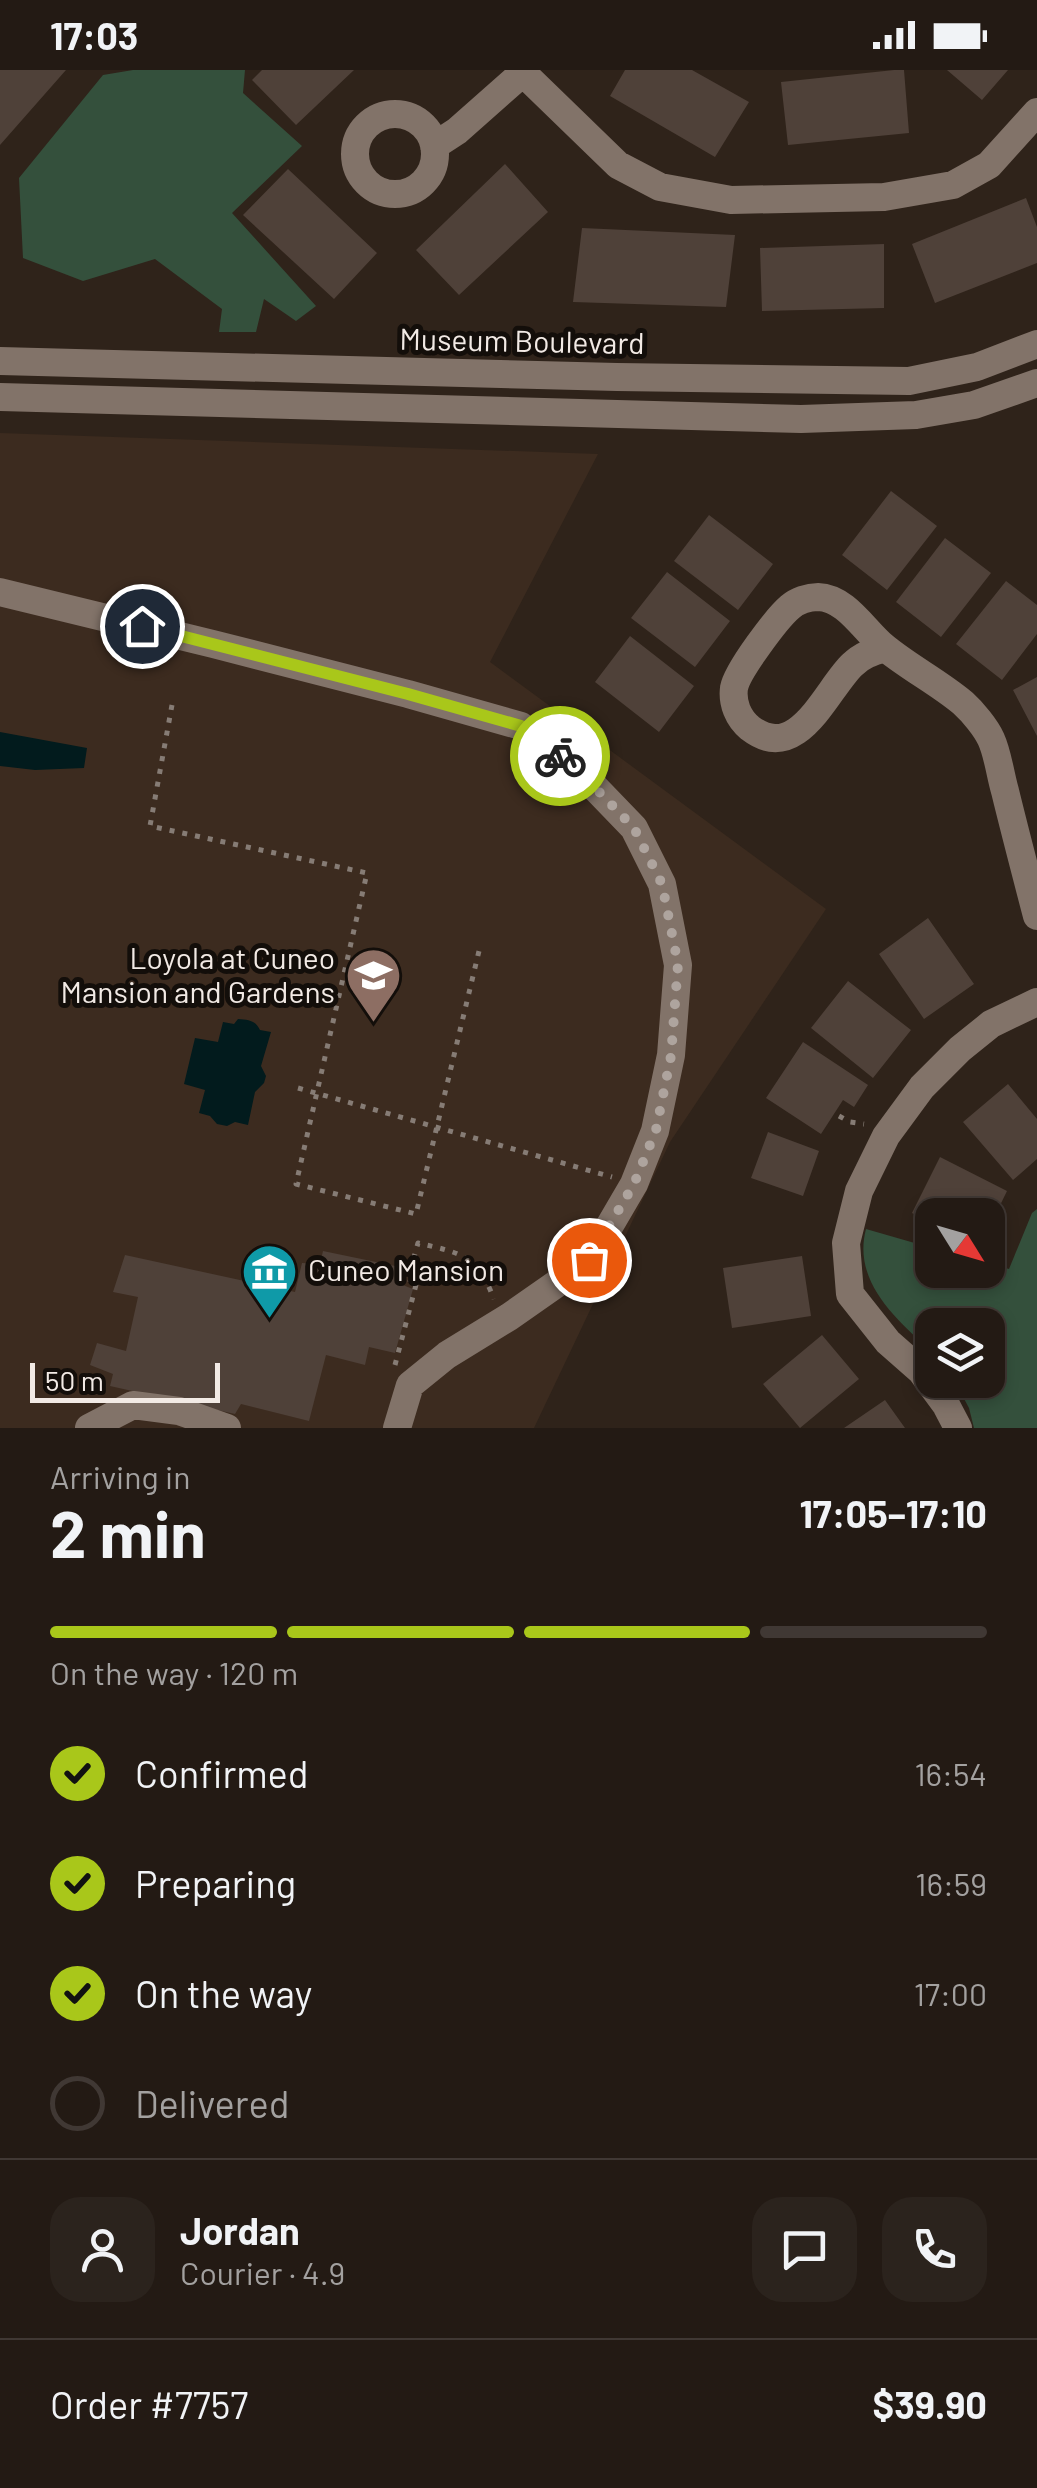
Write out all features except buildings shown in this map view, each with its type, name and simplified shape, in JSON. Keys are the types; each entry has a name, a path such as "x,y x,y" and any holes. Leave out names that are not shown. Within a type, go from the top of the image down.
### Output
{"street":[{"path":"434,146 457,132 523,71 618,165 660,188 731,200 884,197 953,185 989,166 1037,112"},
{"name":"Museum Boulevard","path":"0,361 910,381 977,367 1037,344"},
{"path":"0,397 801,419 916,415 974,404 1037,383"},
{"path":"0,592 521,726 580,772 634,828 662,884 678,964 671,1056 656,1130 634,1184 589,1260 446,1355 410,1385 397,1428"},
{"path":"885,648 866,654 851,666 798,732 770,737 745,724 737,712 734,684 740,671 791,606 817,597 844,606 885,648 966,705 991,739 1037,916"},
{"path":"958,1428 946,1404 921,1371 888,1342 850,1294 846,1242 859,1191 886,1136 922,1088 991,1024 1037,1002"},
{"path":"90,1428 132,1405 179,1411 227,1428"}],"path":[{"path":"172,705 150,826 367,873 296,1184 416,1214 479,951"},
{"path":"298,1088 634,1184"},
{"path":"391,1381 417,1281 408,1279 418,1243 456,1252 479,1268 503,1320"}],"shaded area":[{"name":"Loyola at Cuneo Mansion and Gardens","path":"0,433 598,454 490,662 826,909 670,1142 534,1428 0,1428"}],"green space":[{"path":"133,70 245,70 243,93 302,146 232,213 316,306 296,321 264,299 256,332 219,332 222,309 155,259 83,281 23,258 19,178 103,75"},
{"path":"1037,1209 1037,1428 974,1428 964,1398 1005,1398 1005,1308 915,1308 915,1336 892,1313 872,1283 863,1248 866,1229 915,1243 915,1288 1005,1288 1005,1268 1009,1269"}],"water":[{"path":"0,732 87,748 84,768 35,770 0,766"},
{"path":"238,1019 271,1032 261,1066 266,1076 255,1092 248,1125 235,1122 227,1126 199,1113 205,1090 184,1084 195,1038 218,1042 223,1022 234,1024"}],"way so far":[{"path":"560,756 634,828 662,884 678,964 671,1056 656,1130 634,1184 589,1260"}],"place":[{"name":"Loyola at Cuneo Mansion and Gardens","path":"374,1025"},
{"name":"Cuneo Mansion","path":"269,1320"}],"route":[{"path":"142,626 521,726 560,756"}]}
